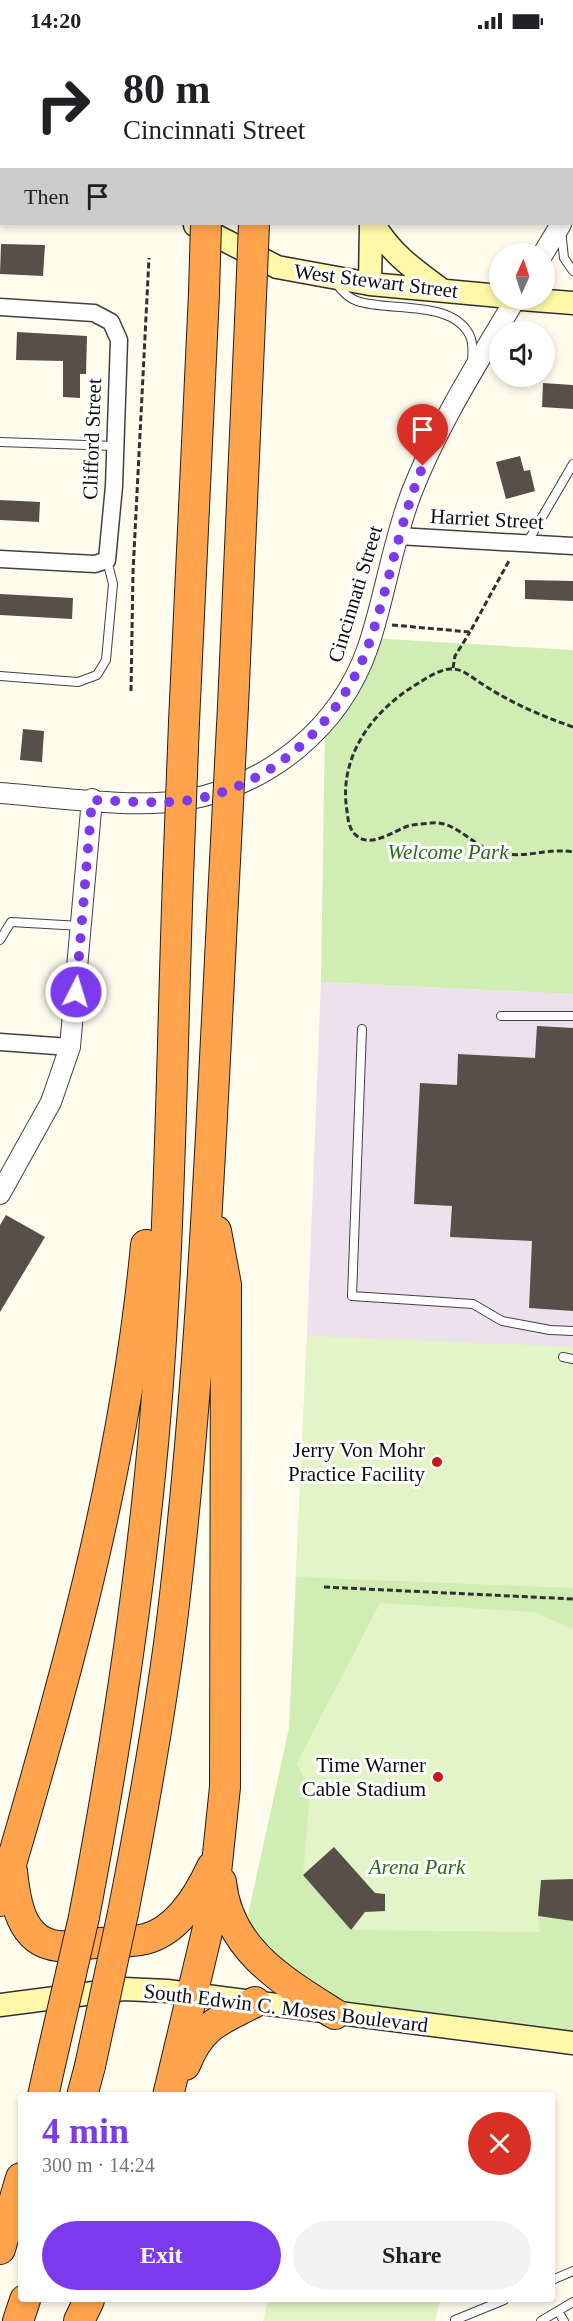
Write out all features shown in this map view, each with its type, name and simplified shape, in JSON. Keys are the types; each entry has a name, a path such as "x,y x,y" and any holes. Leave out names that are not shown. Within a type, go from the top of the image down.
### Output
{"highway":[{"path":"46,2082 84,1917 117,1728 150,1474 162,1307 206,225"},
{"path":"83,2092 123,1913 150,1763 175,1596 195,1387 233,706 254,225"},
{"path":"0,1901 83,1605 116,1447 147,1244 167,1170"},
{"path":"171,2092 212,1911 226,1746 226,1285 208,1181"},
{"path":"11,1865 15,1901 24,1923 34,1934 57,1946 138,1940 157,1934 176,1921 191,1903 218,1853"},
{"path":"218,1853 222,1895 242,1942 282,1981 335,2014"},
{"path":"172,2092 194,2042 206,2029 255,2002"},
{"path":"0,2249 18,2188"},
{"path":"18,2321 24,2302"},
{"path":"79,2321 88,2302"}],"main road":[{"name":"West Stewart Street","path":"194,225 277,267 370,284 489,296"},
{"path":"370,284 373,225"},
{"path":"374,225 404,262 444,291"},
{"name":"West Stewart Street","path":"555,302 573,303"},
{"name":"South Edwin C. Moses Boulevard","path":"0,2004 124,1989 193,1994 573,2043"}],"street":[{"path":"550,243 560,225"},
{"name":"Clifford Street","path":"0,307 94,313 111,322 118,340 115,446 107,560"},
{"name":"Cincinnati Street","path":"0,793 92,800 184,801 226,790 262,774 309,738 330,715 354,679 368,648 398,536 423,466 471,377 504,309"},
{"name":"Harriet Street","path":"398,536 573,546"},
{"path":"0,559 94,564 107,560"},
{"path":"0,1194 51,1102 70,1047 92,800"},
{"path":"0,1042 70,1047"}],"lane":[{"path":"561,225 564,258 573,271"},
{"path":"332,278 343,292 357,301 425,309 458,321 471,337 471,377"},
{"path":"0,442 115,446"},
{"path":"526,543 573,464"},
{"path":"0,676 78,682 97,675 106,660 113,584 107,560"},
{"path":"0,920 81,926"},
{"path":"0,940 11,922"},
{"path":"501,1016 573,1017"},
{"path":"363,1029 352,1296 473,1304 502,1321 550,1330 573,1331"},
{"path":"563,1357 573,1359"},
{"path":"555,2279 573,2271"},
{"path":"455,2320 499,2302"},
{"path":"541,2321 573,2302"},
{"path":"558,2311 564,2321"}],"path":[{"path":"131,691 133,572 149,258"},
{"path":"452,669 455,656 512,557 526,543"},
{"path":"374,624 470,632"},
{"path":"573,727 530,711 462,671 452,669 431,676 408,689 373,719 362,734 349,764 344,786 350,826 356,836 374,839 410,825 435,822 446,825 490,850 509,855 533,855 559,850 573,852"},
{"path":"324,1587 573,1599"}],"shaded area":[{"path":"321,982 573,994 573,1347 307,1336"}],"green space":[{"name":"Welcome Park","path":"370,638 573,650 573,994 321,982 325,722"},
{"name":"Arena Park","path":"307,1336 573,1347 573,2043 362,2018 242,1942 289,1728"},
{"name":"Jerry Von Mohr Practice Facility","path":"307,1336 573,1347 573,1588 296,1577"},
{"name":"Time Warner Cable Stadium","path":"380,1603 535,1612 573,1630 573,1906 557,1908 556,1919 538,1917 540,1932 351,1930 303,1875 310,1792 297,1763"},
{"path":"268,2302 440,2302 435,2321 263,2321"}],"building":[{"path":"1,244 45,245 43,276 0,274"},
{"path":"17,332 87,336 86,374 80,374 80,398 63,397 63,361 16,360"},
{"path":"555,384 573,385 573,409 542,407 543,387 555,387"},
{"path":"520,456 524,471 530,470 535,491 506,499 496,462"},
{"path":"0,500 40,502 39,522 0,520"},
{"path":"525,580 573,581 573,601 525,599"},
{"path":"0,594 73,598 72,619 0,615"},
{"path":"23,729 44,731 42,762 20,760"},
{"path":"537,1026 573,1028 573,1311 529,1308 532,1241 450,1237 452,1206 414,1204 420,1083 457,1085 458,1054 535,1058"},
{"path":"6,1215 45,1237 0,1312 0,1225"},
{"path":"334,1847 375,1893 385,1894 385,1911 365,1912 351,1930 303,1875"},
{"path":"573,1879 573,1921 538,1916 541,1880"}],"place":[{"name":"Jerry Von Mohr Practice Facility","path":"437,1462"},
{"name":"Time Warner Cable Stadium","path":"438,1777"}],"route":[{"path":"76,992 92,800 184,801 226,790 262,774 287,758 325,722 354,679 368,648 410,496 423,466"}]}
